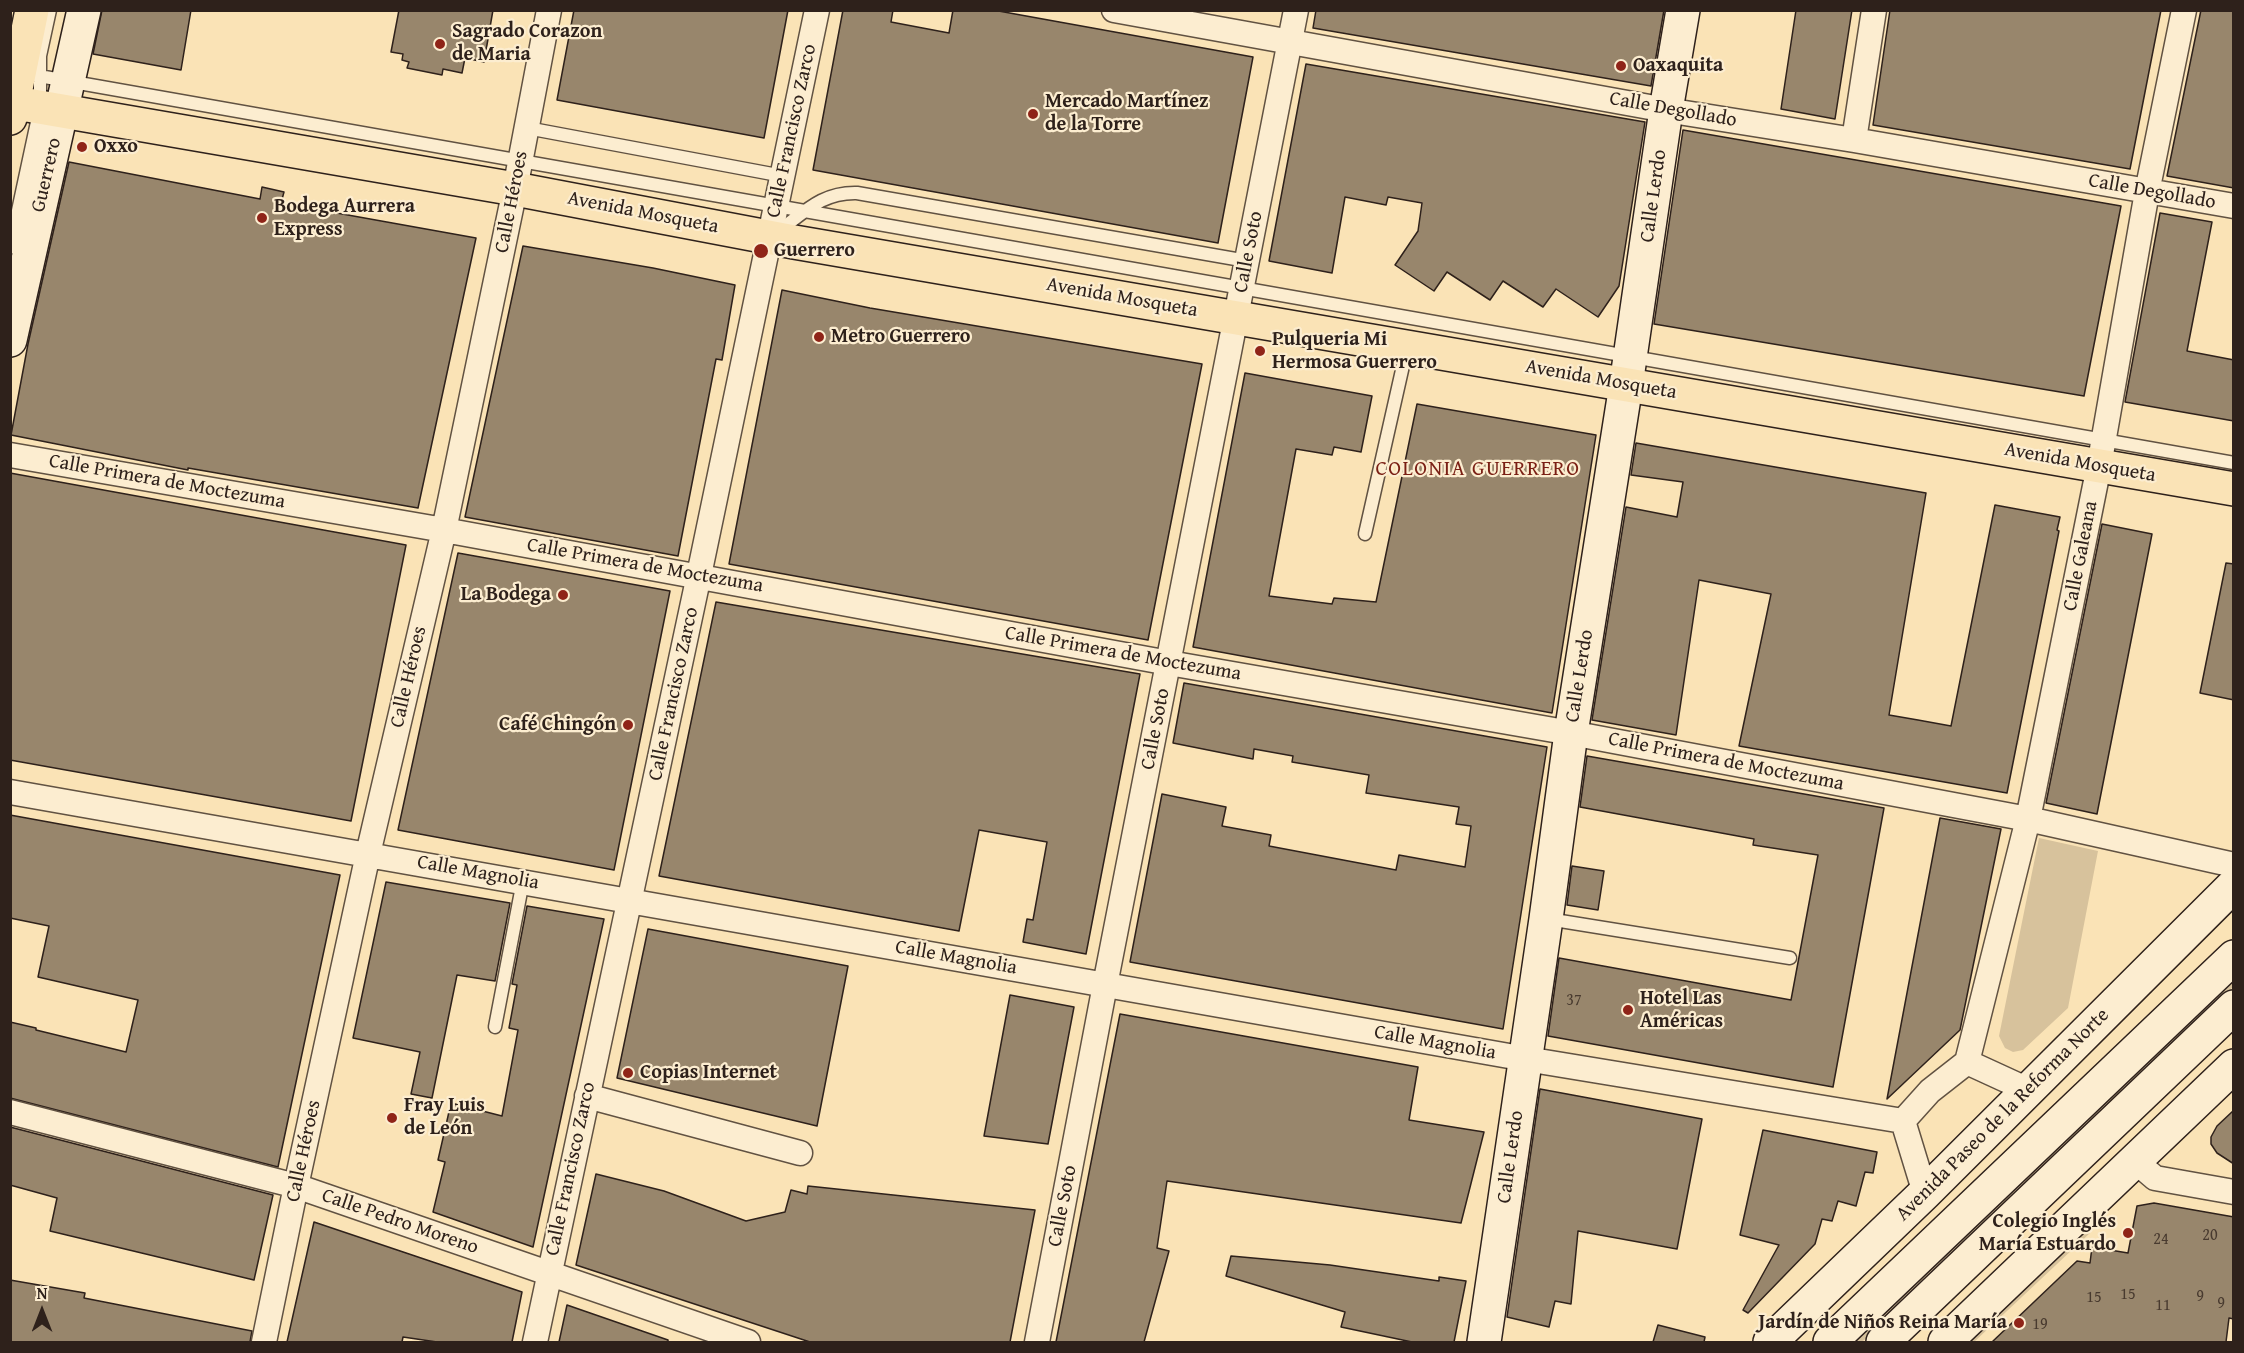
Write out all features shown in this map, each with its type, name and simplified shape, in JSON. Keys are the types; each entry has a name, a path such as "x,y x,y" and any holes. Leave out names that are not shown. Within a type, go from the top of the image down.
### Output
{"main road":[{"name":"Guerrero","path":"32,10 33,92"},
{"name":"Avenida Mosqueta","path":"33,92 1239,305 1408,347 1628,372 2101,453 2234,489"}],"street":[{"name":"Guerrero","path":"10,340 33,92 84,10"},
{"name":"Calle Héroes","path":"264,1342 368,854 444,530 549,10"},
{"name":"Calle Francisco Zarco","path":"535,1342 817,10"},
{"name":"Calle Degollado","path":"1114,10 1666,110 2234,206"},
{"name":"Calle Soto","path":"1037,1342 1296,10"},
{"name":"Calle Lerdo","path":"1484,1342 1571,733 1683,10"},
{"path":"1854,140 1874,10"},
{"name":"Calle Galeana","path":"1967,1062 2028,819 2101,453 2147,192 2184,10"},
{"name":"Calle Primera de Moctezuma","path":"10,455 699,575 1169,663 1571,733 2028,819 2234,865"},
{"name":"Calle Magnolia","path":"10,792 1526,1059 1903,1121"},
{"name":"Avenida Paseo de la Reforma Norte","path":"1770,1342 1925,1193 2234,885"},
{"path":"1830,1342 2234,957"},
{"path":"1883,1342 2234,1007"},
{"path":"1925,1193 1903,1121 1930,1091 1967,1062 2028,1090"},
{"path":"1945,1342 2234,1066"},
{"path":"587,1096 800,1153"},
{"name":"Calle Pedro Moreno","path":"10,1112 296,1186 748,1342"},
{"path":"2135,1161 2155,1178 2234,1192"}],"lane":[{"name":"Guerrero","path":"10,248 33,92 50,10"},
{"name":"Guerrero","path":"33,92 66,61 77,10"},
{"path":"526,128 783,176"},
{"path":"773,223 802,214 825,197 840,192 857,193 1247,261"},
{"path":"773,223 802,214 1239,305 1628,372"},
{"path":"1365,534 1408,347"},
{"path":"2101,453 2234,463"},
{"path":"495,1027 523,881"},
{"path":"1546,919 1790,958"}],"shaded area":[{"path":"2039,838 2098,851 2068,1008 2023,1050 2013,1052 2005,1048 1999,1036"},
{"path":"2233,979 2233,987 1862,1342 1852,1342"},
{"path":"2086,1228 2090,1233 1974,1342 1965,1342"}],"building":[{"path":"102,10 191,10 181,70 93,54"},
{"name":"Sagrado Corazon de Maria","path":"399,10 493,10 484,62 465,58 462,73 443,69 442,75 407,68 409,62 402,60 403,54 391,52"},
{"path":"574,10 788,10 764,138 557,100"},
{"name":"Mercado Martínez de la Torre","path":"843,10 893,10 891,22 949,33 953,10 993,10 1253,57 1218,243 813,170"},
{"path":"1316,10 1664,10 1651,86 1313,28"},
{"path":"1796,10 1852,10 1835,119 1781,109"},
{"path":"1890,10 2161,10 2130,169 1873,125"},
{"path":"2201,10 2234,10 2234,188 2167,176"},
{"path":"1306,64 1645,122 1619,286 1598,317 1556,289 1543,307 1503,281 1490,300 1447,272 1434,291 1395,265 1418,231 1422,203 1388,197 1386,205 1345,197 1332,273 1269,261"},
{"path":"1683,130 2121,206 2084,396 1654,324"},
{"path":"69,162 260,199 262,187 284,192 281,203 476,238 418,508 188,468 188,470 11,435 28,344"},
{"path":"2160,213 2212,222 2187,351 2234,360 2234,421 2125,402"},
{"path":"523,246 653,268 735,285 722,360 716,359 678,556 465,517"},
{"path":"782,290 870,308 1202,364 1148,640 729,564"},
{"path":"1245,373 1372,396 1361,452 1334,447 1332,455 1296,449 1269,596 1332,604 1334,598 1376,602 1417,404 1596,435 1552,713 1193,647"},
{"path":"1636,443 1926,493 1889,715 1951,726 1995,505 2060,517 2007,793 1739,746 1771,594 1699,580 1676,735 1592,720 1626,507 1677,517 1683,482 1631,475"},
{"path":"10,473 406,545 351,821 10,760"},
{"path":"2102,524 2152,534 2097,814 2046,803"},
{"path":"458,553 670,591 614,870 398,830"},
{"path":"2226,563 2234,564 2234,700 2200,693"},
{"path":"716,602 1140,674 1086,954 1023,942 1027,919 1033,920 1047,842 979,830 959,931 659,876"},
{"path":"1184,683 1547,747 1503,1029 1130,962 1162,794 1226,807 1222,826 1271,835 1269,846 1396,870 1399,855 1465,867 1471,826 1456,824 1459,807 1366,793 1369,775 1292,762 1293,756 1254,749 1253,759 1173,743"},
{"path":"1587,756 1884,808 1833,1087 1548,1036 1559,958 1791,1000 1818,855 1753,845 1754,839 1580,807"},
{"path":"10,815 340,875 278,1167 10,1098 10,1022 126,1052 138,1000 38,977 49,926 10,918"},
{"path":"1940,818 2001,829 1960,1030 1887,1099"},
{"path":"1572,866 1604,871 1598,910 1567,905"},
{"path":"386,882 510,903 495,981 457,975 432,1098 411,1094 420,1052 353,1038"},
{"path":"527,906 604,919 533,1247 433,1212 445,1162 438,1160 451,1103 502,1116 518,1030 509,1028 517,985 512,984"},
{"path":"648,929 848,966 817,1126 617,1078"},
{"path":"1010,995 1074,1007 1048,1144 984,1136"},
{"path":"1120,1014 1418,1067 1409,1120 1484,1132 1461,1223 1167,1181 1157,1248 1169,1251 1144,1342 1056,1342"},
{"path":"1540,1089 1702,1119 1677,1249 1578,1231 1571,1304 1555,1301 1549,1327 1507,1317"},
{"path":"2234,1110 2234,1164 2217,1153 2211,1144 2211,1137 2217,1126"},
{"path":"10,1127 273,1195 254,1280 50,1231 57,1198 10,1185"},
{"path":"1763,1130 1877,1152 1873,1173 1865,1172 1856,1206 1838,1201 1832,1221 1822,1219 1815,1244 1748,1313 1743,1310 1779,1245 1740,1235"},
{"path":"596,1174 664,1191 746,1221 785,1212 791,1190 807,1194 808,1186 1035,1210 1010,1342 810,1342 576,1265"},
{"path":"2154,1203 2234,1217 2234,1319 2229,1318 2226,1342 1992,1342 2077,1261 2090,1263 2092,1247 2128,1253 2137,1206"},
{"path":"314,1222 522,1292 512,1342 437,1342 403,1337 402,1342 287,1342"},
{"path":"1231,1256 1330,1265 1439,1281 1439,1277 1466,1281 1454,1342 1412,1342 1341,1327 1345,1312 1226,1276"},
{"path":"10,1280 85,1293 84,1298 252,1331 250,1342 10,1342"},
{"path":"567,1305 668,1340 668,1342 559,1342"},
{"path":"1658,1325 1705,1337 1704,1342 1653,1342"}],"place":[{"name":"Sagrado Corazon de Maria","path":"440,44"},
{"name":"Oaxaquita","path":"1621,66"},
{"name":"Mercado Martínez de la Torre","path":"1033,114"},
{"name":"Oxxo","path":"82,147"},
{"name":"Bodega Aurrera Express","path":"262,218"},
{"name":"Guerrero","path":"761,251"},
{"name":"Metro Guerrero","path":"819,337"},
{"name":"Pulqueria Mi Hermosa Guerrero","path":"1260,351"},
{"name":"La Bodega","path":"563,595"},
{"name":"Café Chingón","path":"628,725"},
{"name":"Hotel Las Américas","path":"1628,1010"},
{"name":"Copias Internet","path":"628,1073"},
{"name":"Fray Luis de León","path":"392,1118"},
{"name":"Colegio Inglés María Estuardo","path":"2128,1233"},
{"name":"Jardín de Niños Reina María","path":"2019,1323"}],"district":[{"name":"COLONIA GUERRERO","path":"1478,470"}]}
